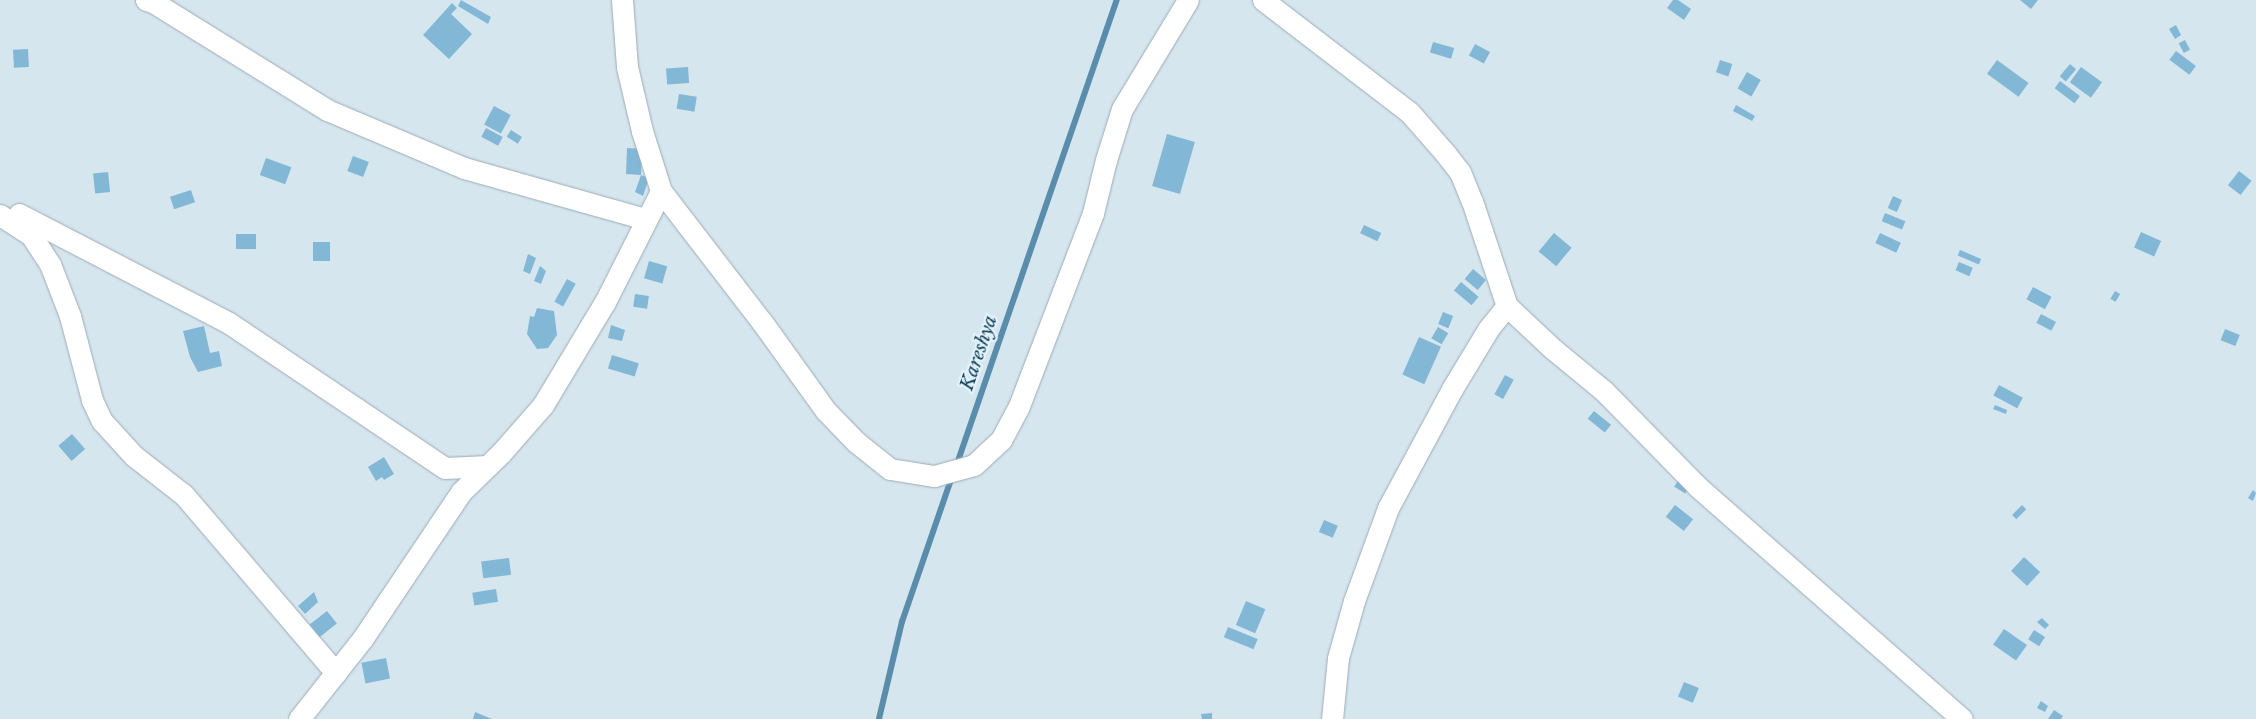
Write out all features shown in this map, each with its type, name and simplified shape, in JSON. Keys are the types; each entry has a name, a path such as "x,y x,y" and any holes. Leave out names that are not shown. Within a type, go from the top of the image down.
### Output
{"street":[{"path":"146,0 153,2 327,110 464,168 646,219"},
{"path":"622,0 627,68 642,131 661,191 762,322 826,411 856,442 890,468 934,476 974,465 1001,440 1019,406 1093,213 1106,160 1122,110 1188,0"},
{"path":"1262,0 1410,113 1445,153 1460,172 1472,201 1507,306 1610,398 1698,487 1962,719"},
{"path":"298,719 363,638 461,492 488,466 543,405 605,302 661,191"},
{"path":"0,204 229,323 445,468 488,466"},
{"path":"0,215 31,235 50,264 70,316 92,400 102,421 134,456 184,495 336,672"},
{"path":"1332,719 1341,648 1354,601 1388,508 1470,358 1489,328 1507,306"}],"building":[{"path":"461,0 491,17 488,24 458,6"},
{"path":"1673,0 1678,0 1691,9 1684,20 1667,8"},
{"path":"2020,0 2038,0 2031,9"},
{"path":"452,3 457,8 451,14 472,34 449,59 423,35"},
{"path":"2176,25 2181,35 2175,39 2169,29"},
{"path":"2185,40 2190,50 2184,53 2179,43"},
{"path":"1433,42 1454,48 1451,59 1430,53"},
{"path":"1475,44 1490,52 1484,63 1469,55"},
{"path":"28,49 29,67 14,68 13,50"},
{"path":"2176,51 2196,66 2189,75 2169,60"},
{"path":"1720,60 1732,64 1728,76 1716,72"},
{"path":"1997,60 2029,83 2019,97 1987,74"},
{"path":"2070,64 2076,69 2066,81 2060,76"},
{"path":"688,67 689,83 667,84 666,69"},
{"path":"2081,67 2102,82 2091,98 2070,82"},
{"path":"1747,72 1761,80 1751,96 1738,88"},
{"path":"2060,81 2080,96 2075,103 2055,88"},
{"path":"679,94 697,97 694,112 677,109"},
{"path":"1736,105 1755,116 1752,121 1733,111"},
{"path":"494,106 511,115 501,133 484,125"},
{"path":"486,128 503,137 498,146 481,137"},
{"path":"511,130 522,137 518,144 507,137"},
{"path":"1167,134 1195,142 1180,194 1152,186"},
{"path":"627,148 642,149 641,175 626,174"},
{"path":"353,156 369,162 363,177 347,171"},
{"path":"266,158 291,167 285,184 260,175"},
{"path":"2239,171 2252,181 2241,195 2228,185"},
{"path":"108,172 110,192 95,193 93,174"},
{"path":"641,175 649,178 643,196 635,192"},
{"path":"191,190 195,202 174,209 170,197"},
{"path":"1893,196 1902,200 1897,212 1888,208"},
{"path":"1885,213 1905,221 1902,230 1882,221"},
{"path":"1364,225 1381,233 1377,241 1360,233"},
{"path":"2141,232 2161,241 2154,256 2134,248"},
{"path":"1554,233 1572,248 1556,266 1539,251"},
{"path":"1880,233 1901,243 1896,253 1875,243"},
{"path":"236,234 256,234 256,249 236,249"},
{"path":"313,242 330,242 330,261 313,261"},
{"path":"1960,250 1981,259 1979,265 1958,256"},
{"path":"528,254 536,258 530,274 523,271"},
{"path":"649,261 667,266 662,284 644,278"},
{"path":"1959,262 1973,268 1969,276 1955,270"},
{"path":"540,266 546,271 541,284 534,281"},
{"path":"1473,269 1486,280 1478,290 1465,279"},
{"path":"567,279 576,284 563,307 554,302"},
{"path":"1461,282 1479,297 1472,305 1454,290"},
{"path":"2033,287 2052,297 2045,309 2026,299"},
{"path":"2115,291 2120,294 2116,302 2110,299"},
{"path":"635,294 649,296 647,309 633,307"},
{"path":"537,308 554,311 557,335 548,348 537,349 527,334 530,316 534,317"},
{"path":"1443,312 1453,316 1448,328 1438,324"},
{"path":"2041,314 2056,322 2051,331 2036,323"},
{"path":"611,325 625,330 622,341 608,338"},
{"path":"204,326 210,353 219,351 222,366 198,372 190,357 183,331"},
{"path":"1438,327 1448,333 1442,344 1431,338"},
{"path":"2225,329 2240,335 2235,346 2221,340"},
{"path":"1419,337 1441,347 1424,384 1402,374"},
{"path":"612,355 639,363 635,377 608,368"},
{"path":"1505,375 1514,380 1503,399 1494,394"},
{"path":"1999,385 2023,398 2017,408 1993,396"},
{"path":"1995,405 2007,410 2006,414 1993,409"},
{"path":"1594,411 1611,425 1605,433 1588,419"},
{"path":"72,434 85,449 72,461 58,446"},
{"path":"384,457 394,474 384,480 382,477 376,481 368,467"},
{"path":"1679,479 1690,486 1685,494 1674,487"},
{"path":"2253,490 2256,493 2253,501 2248,498"},
{"path":"1675,505 1693,519 1684,531 1666,517"},
{"path":"2022,505 2026,509 2016,519 2012,515"},
{"path":"1324,520 1338,526 1333,538 1319,532"},
{"path":"2024,557 2040,572 2027,586 2011,571"},
{"path":"509,558 511,575 483,578 481,561"},
{"path":"496,589 498,602 474,606 472,593"},
{"path":"314,592 318,602 305,614 298,606"},
{"path":"1246,601 1265,609 1255,633 1236,625"},
{"path":"327,611 337,624 320,637 310,625"},
{"path":"2042,618 2049,625 2045,629 2037,622"},
{"path":"1228,627 1258,639 1254,649 1224,637"},
{"path":"2004,629 2027,645 2016,661 1993,645"},
{"path":"2034,630 2045,637 2039,646 2028,639"},
{"path":"386,658 390,679 365,683 361,663"},
{"path":"1684,682 1699,688 1693,703 1678,697"},
{"path":"2041,701 2048,706 2045,712 2037,708"},
{"path":"2054,710 2063,716 2061,719 2048,719"},
{"path":"475,712 492,719 473,719"},
{"path":"1212,713 1212,719 1202,719 1201,714"}],"waterway":[{"name":"Kareshya","path":"957,464 1117,0"},
{"name":"Kareshya","path":"879,719 902,622 952,477"}]}
